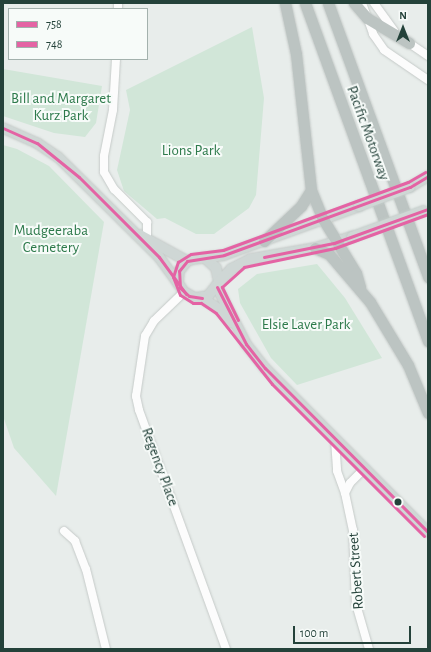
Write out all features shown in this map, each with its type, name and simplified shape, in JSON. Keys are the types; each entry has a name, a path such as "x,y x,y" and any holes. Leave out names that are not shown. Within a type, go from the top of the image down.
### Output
{"highway":[{"path":"285,3 296,54 311,190 323,219 356,273 360,287 399,348 428,413"},
{"name":"Pacific Motorway","path":"305,3 428,341"},
{"name":"Pacific Motorway","path":"328,3 428,277"},
{"path":"354,3 367,18 409,43"},
{"path":"264,241 301,206 311,190"},
{"path":"316,248 328,253 344,274 360,287"}],"main road":[{"path":"3,128 37,143 58,157 159,257 184,292 195,298 202,298 219,309 265,368 428,532"},
{"path":"133,231 187,261 224,255 410,187 428,176"},
{"path":"202,298 218,284 231,269 251,259 316,248 338,242 426,210"},
{"path":"205,258 216,268 218,284 240,334"},
{"path":"178,283 179,271 187,261"}],"street":[{"path":"362,3 367,18 384,50 428,80"},
{"path":"374,3 390,27 428,56"},
{"path":"116,60 113,110 104,156 104,172 114,189 147,222 147,238"},
{"name":"Regency Place","path":"184,292 154,320 145,336 136,396 139,410 226,649"},
{"name":"Robert Street","path":"335,440 337,471 345,493 353,530 356,604 368,649"},
{"path":"345,493 350,483 364,469"},
{"path":"64,531 75,541 86,569 106,649"}],"green space":[{"name":"Lions Park","path":"252,27 264,98 256,195 249,208 214,234 196,234 165,218 157,219 124,191 117,170 130,110 126,90"},
{"name":"Bill and Margaret Kurz Park","path":"3,69 102,86 96,123 85,137 54,133 3,116"},
{"name":"Mudgeeraba Cemetery","path":"3,145 17,149 49,166 104,222 56,496 14,448 3,416"},
{"name":"Elsie Laver Park","path":"317,264 345,298 382,358 297,385 271,358 240,303 238,289 257,274"}],"transit line":[{"name":"758","path":"3,128 37,143 79,177 159,257 186,294"},
{"name":"748","path":"424,536 272,384 216,313 201,303 193,303 180,295 173,277 178,262 191,254 223,250 408,182 425,172"},
{"name":"758","path":"202,298 189,296 180,288 179,271 187,261 224,255 410,187 428,176"},
{"name":"758","path":"264,257 334,243 428,209"},
{"name":"748","path":"238,320 222,287 244,267 335,248 428,214"},
{"name":"758","path":"217,287 246,344 265,368 428,532"}]}
